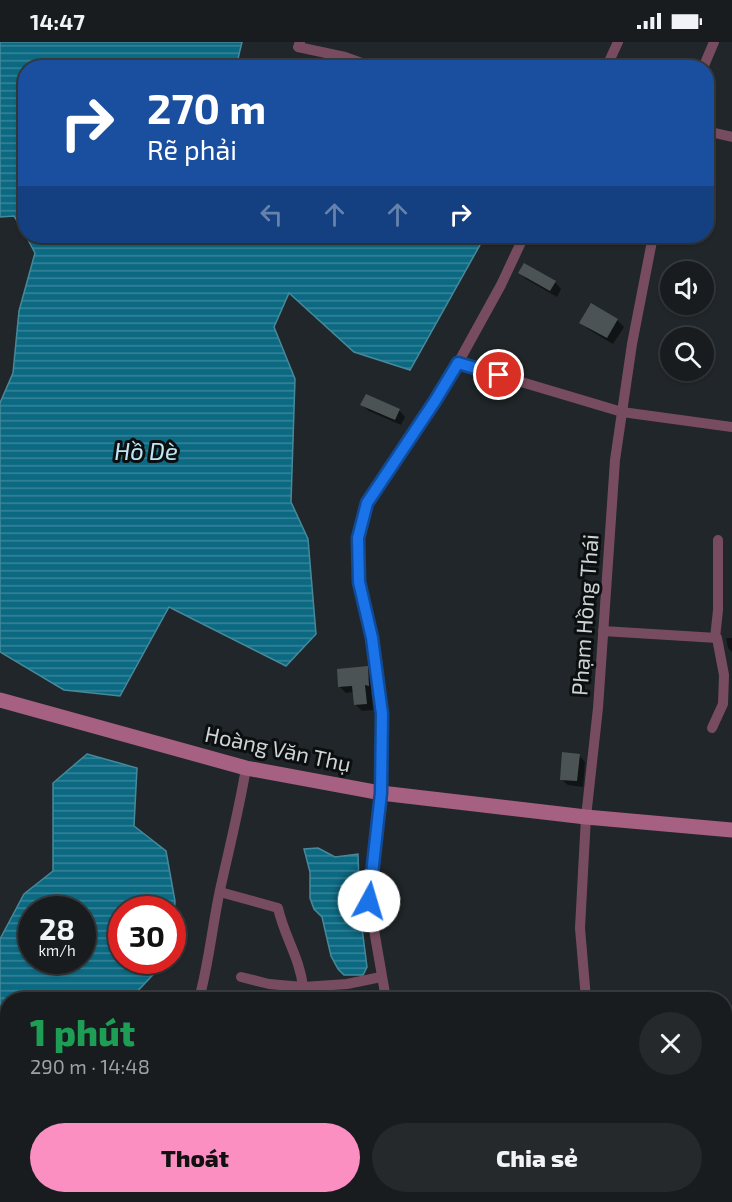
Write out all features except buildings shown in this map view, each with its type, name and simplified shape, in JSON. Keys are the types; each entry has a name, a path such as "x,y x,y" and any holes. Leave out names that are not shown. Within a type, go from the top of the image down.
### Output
{"main road":[{"name":"Hoàng Văn Thụ","path":"0,700 246,768 381,793 586,817 732,830"}],"street":[{"path":"300,42 298,47 353,60"},
{"path":"610,60 618,42"},
{"path":"706,60 714,42"},
{"path":"714,133 732,137"},
{"path":"384,992 369,901 381,793 382,714 372,638 359,582 358,538 367,503 458,363 501,285 521,243"},
{"name":"Phạm Hồng Thái","path":"585,992 580,928 586,817 598,708 615,460 632,344 652,243"},
{"path":"458,363 622,412 732,427"},
{"path":"712,728 723,704 724,675 716,638 718,540"},
{"path":"603,631 716,638"},
{"path":"201,992 220,892 238,818 246,768"},
{"path":"220,892 278,908 282,927 302,970 303,987"},
{"path":"241,977 269,984 303,987 347,984 381,978"}],"water":[{"path":"0,42 242,42 238,60 18,60 18,222 14,216 0,217"},
{"name":"Hồ Dè","path":"30,243 481,243 410,370 354,352 289,293 274,327 295,379 291,502 308,539 316,634 286,666 169,607 120,696 64,690 0,652 0,403 13,373 19,311 35,253"},
{"path":"87,754 137,768 134,826 166,851 174,896 108,896 108,974 154,974 137,992 0,992 0,939 18,905 18,974 96,974 96,896 23,896 53,871 53,783"},
{"path":"318,848 335,857 358,854 360,912 367,967 363,975 344,975 338,969 331,956 322,917 314,909 310,898 310,872 304,849"}],"route":[{"path":"369,901 381,793 382,714 372,638 359,582 358,538 367,503 458,363 499,375"}]}
